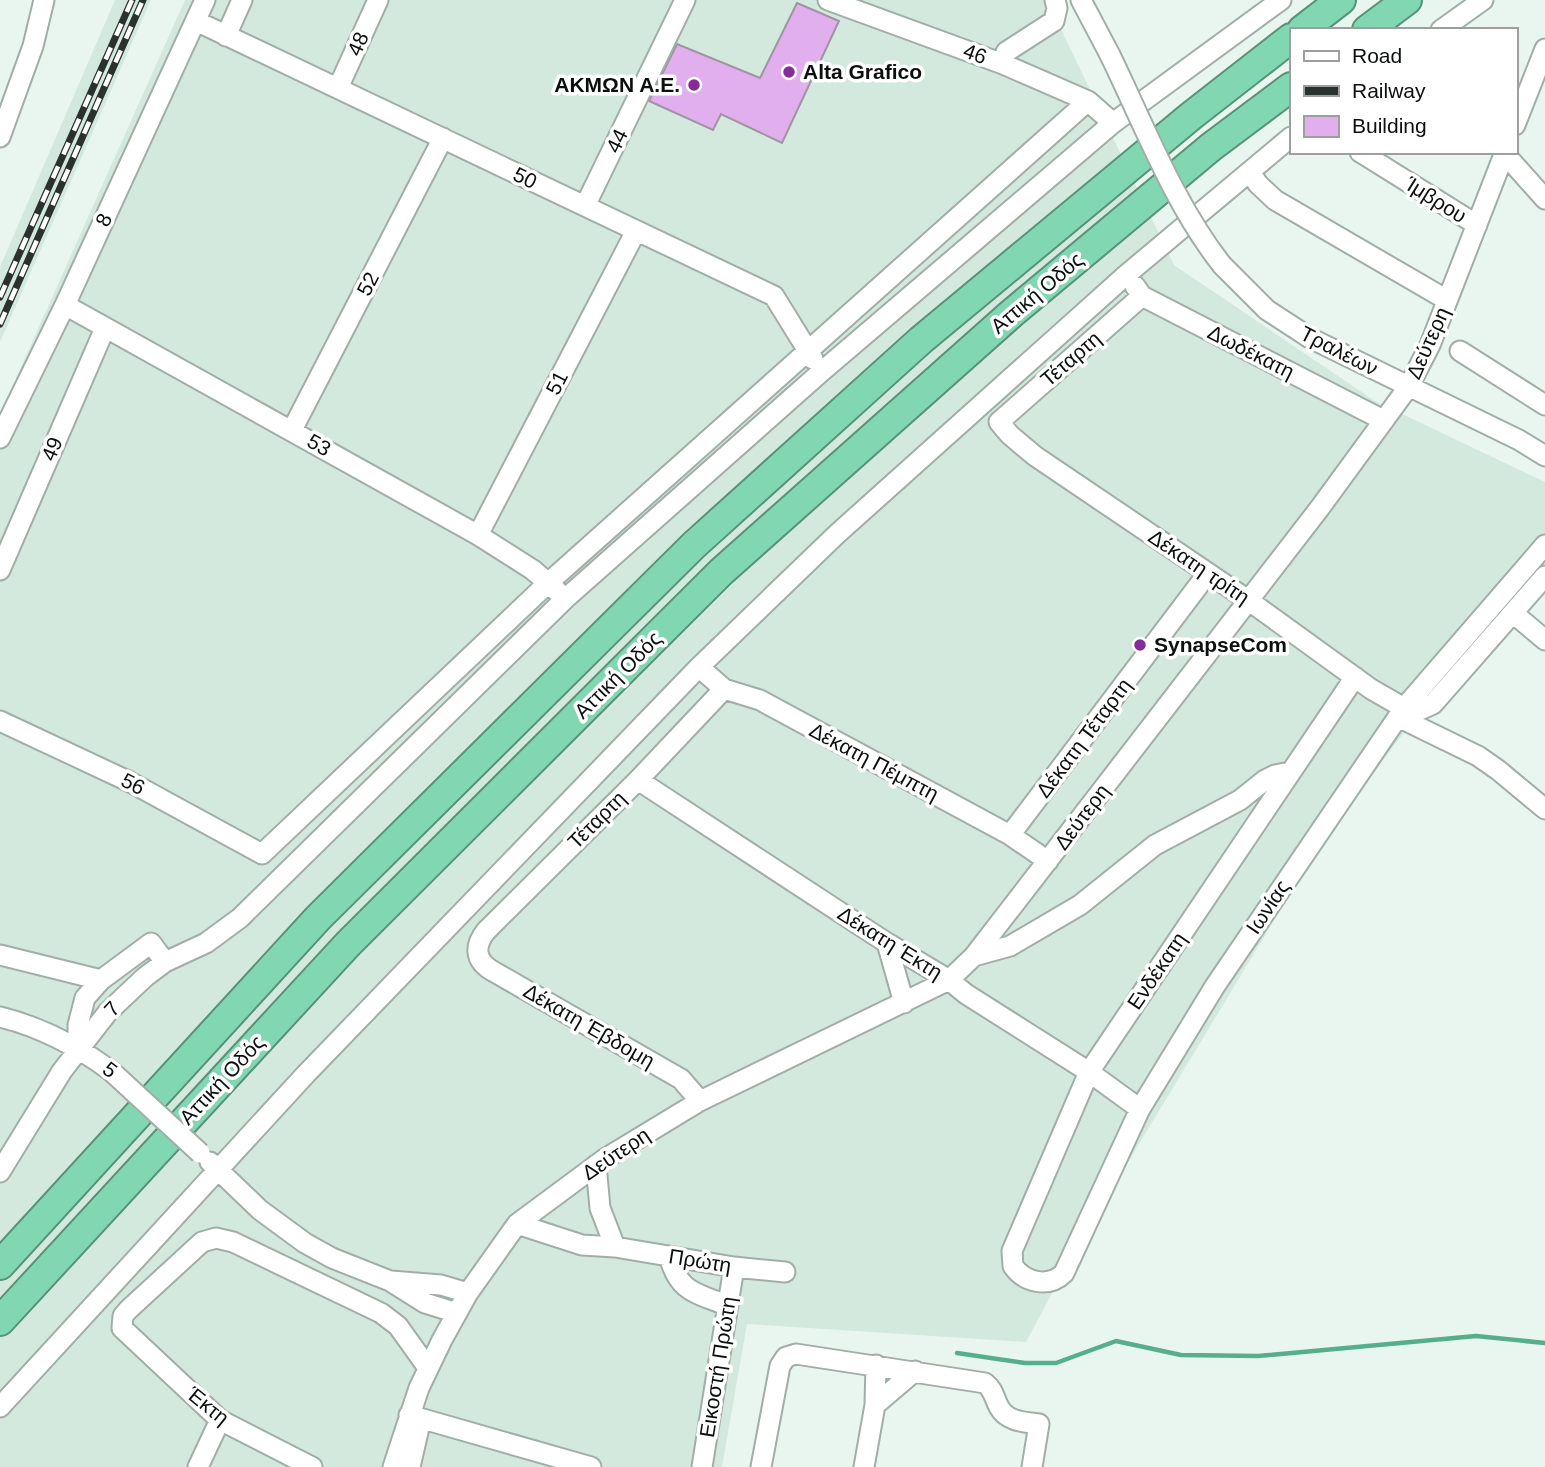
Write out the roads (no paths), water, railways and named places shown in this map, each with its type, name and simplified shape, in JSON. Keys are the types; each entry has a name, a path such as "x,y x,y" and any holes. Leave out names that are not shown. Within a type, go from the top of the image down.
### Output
{"highway":[{"path":"1305,28 1341,0"},
{"path":"1370,28 1407,0"},
{"name":"Αττική Οδός","path":"0,1265 318,918 694,545 921,340 1191,116 1290,39"},
{"name":"Αττική Οδός","path":"0,1321 348,944 722,572 1011,314 1211,147 1290,87"}],"street":[{"path":"0,137 33,46 44,0"},
{"name":"8","path":"0,438 65,305 205,0"},
{"path":"226,36 243,0"},
{"name":"48","path":"338,88 378,0"},
{"name":"44","path":"585,206 685,0"},
{"name":"46","path":"828,0 1003,64 1087,101 1113,123"},
{"path":"1003,64 1006,52 1054,21 1055,0"},
{"name":"Τραλέων","path":"1081,0 1185,209 1209,248 1251,296 1287,324 1334,350 1519,440 1545,456"},
{"name":"7","path":"0,1172 8,1140 78,1048 127,994 165,962 225,931 270,890 565,599 820,373 1113,123 1281,0"},
{"path":"1444,28 1483,0"},
{"name":"50","path":"196,21 774,296 820,373"},
{"path":"1517,120 1545,49"},
{"path":"270,890 262,854 548,583 1087,101"},
{"name":"52","path":"292,430 443,138"},
{"path":"0,1407 306,1074 699,667 837,534 1126,275 1290,138"},
{"name":"Ίμβρου","path":"1363,154 1477,225"},
{"name":"Δεύτερη","path":"393,1467 415,1417 428,1368 468,1293 517,1224 596,1165 700,1101 948,980 974,956 1320,509 1409,386 1421,366 1504,154"},
{"path":"1505,154 1545,199"},
{"path":"1250,172 1275,200 1447,300"},
{"name":"51","path":"478,535 636,231"},
{"name":"Δωδέκατη","path":"1126,275 1142,296 1383,421"},
{"name":"Τέταρτη","path":"999,422 1142,296"},
{"name":"53","path":"65,305 478,535 533,570 565,599"},
{"name":"49","path":"0,570 105,328"},
{"path":"1460,351 1545,405"},
{"name":"Δέκατη τρίτη","path":"999,422 1015,440 1035,456 1248,600 1401,713 1478,756 1545,809"},
{"name":"Ιωνίας","path":"1031,1280 1045,1283 1054,1281 1064,1273 1140,1109 1215,986 1401,713 1545,545"},
{"name":"Δέκατη Τέταρτη","path":"1010,835 1208,573"},
{"path":"1401,713 1433,704 1545,576"},
{"path":"1513,613 1545,640"},
{"name":"Δέκατη Πέμπτη","path":"699,667 724,689 760,700 1010,835 1048,861"},
{"name":"Ενδέκατη","path":"1031,1280 1013,1266 1012,1251 1089,1072 1355,677"},
{"name":"Τέταρτη","path":"478,954 480,939 486,931 638,780 724,689"},
{"name":"56","path":"0,721 130,782 262,854"},
{"path":"974,956 1010,946 1080,905 1155,845 1240,800 1265,780 1290,772"},
{"name":"Δέκατη Έκτη","path":"638,780 1089,1072 1140,1109"},
{"path":"78,1048 80,1010 85,998 101,979 151,943 165,962"},
{"path":"887,943 904,1003"},
{"name":"Δέκατη Έβδομη","path":"478,954 491,971 681,1079 700,1101"},
{"path":"0,955 101,979"},
{"name":"5","path":"0,1017 30,1026 78,1048 111,1071 218,1170"},
{"path":"596,1165 600,1208 615,1247"},
{"path":"218,1170 260,1210 305,1243 332,1258 390,1281 425,1303 457,1313"},
{"name":"Πρώτη","path":"517,1224 582,1245 615,1247 734,1267 785,1272"},
{"name":"Έκτη","path":"312,1467 220,1420 126,1333 122,1322 128,1310 202,1242 216,1238 233,1242 390,1319 428,1368"},
{"path":"669,1256 674,1274 680,1283 689,1290 727,1306"},
{"name":"Εικοστή Πρώτη","path":"702,1467 734,1267"},
{"path":"390,1281 441,1285 468,1293"},
{"path":"761,1467 780,1366 786,1357 796,1354 985,1383 991,1388 1003,1413 1011,1419 1039,1424 1032,1467"},
{"path":"864,1467 875,1405 876,1365"},
{"path":"875,1405 915,1371"},
{"path":"410,1467 415,1417 591,1467"},
{"path":"198,1467 220,1420"}],"waterway":[{"path":"957,1353 1025,1363 1056,1363 1116,1341 1181,1355 1258,1356 1476,1336 1545,1343"}],"railway":[{"path":"0,297 132,0"},
{"path":"0,324 143,0"}],"place":[{"name":"Alta Grafico","path":"789,72"},
{"name":"ΑΚΜΩΝ Α.Ε.","path":"694,85"},
{"name":"SynapseCom","path":"1140,645"}]}
